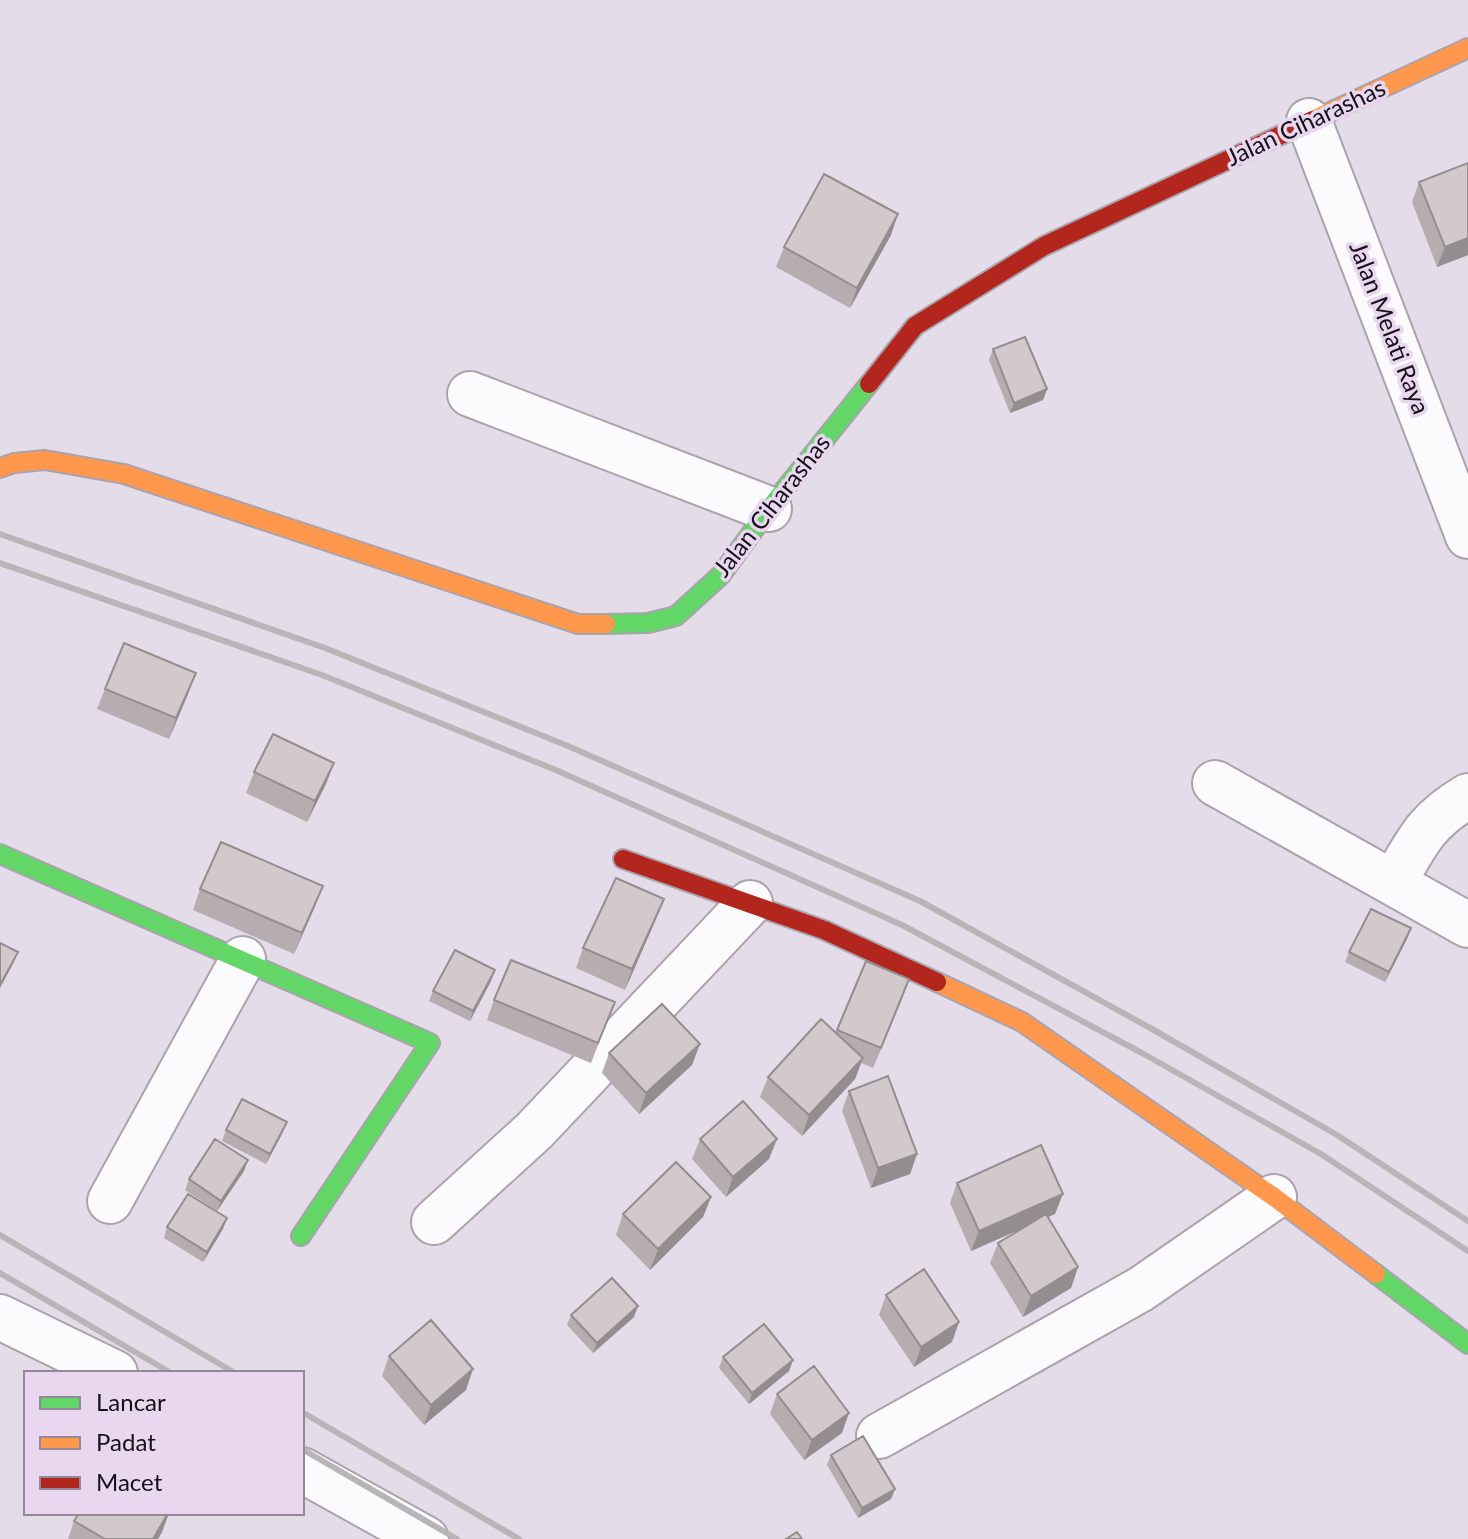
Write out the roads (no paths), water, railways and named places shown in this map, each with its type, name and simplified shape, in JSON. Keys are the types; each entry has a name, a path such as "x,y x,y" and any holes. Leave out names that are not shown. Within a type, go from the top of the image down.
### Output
{"street":[{"name":"Jalan Ciharashas","path":"0,468 12,462 55,461 124,474 578,624 648,623 676,616 721,575 769,509 915,326 1044,246 1468,48"},
{"name":"Jalan Melati Raya","path":"1309,121 1468,536"},
{"path":"470,394 769,509"},
{"path":"1215,783 1468,925"},
{"path":"1394,882 1427,828 1442,812 1468,796"},
{"path":"0,854 430,1043 301,1236"},
{"path":"623,859 824,930 1022,1022 1274,1197 1468,1344"},
{"path":"434,1222 534,1131 750,903"},
{"path":"110,1201 243,959"},
{"path":"879,1436 1141,1289 1274,1197"},
{"path":"0,1317 111,1371"},
{"path":"304,1471 426,1539"}],"railway":[{"path":"0,534 325,648 568,746 920,901 1337,1135 1468,1221"},
{"path":"0,563 322,675 558,771 902,925 1142,1053 1321,1154 1468,1251"},
{"path":"0,1235 232,1371"},
{"path":"0,1273 168,1371"},
{"path":"304,1413 519,1539"},
{"path":"304,1450 457,1539"}]}
